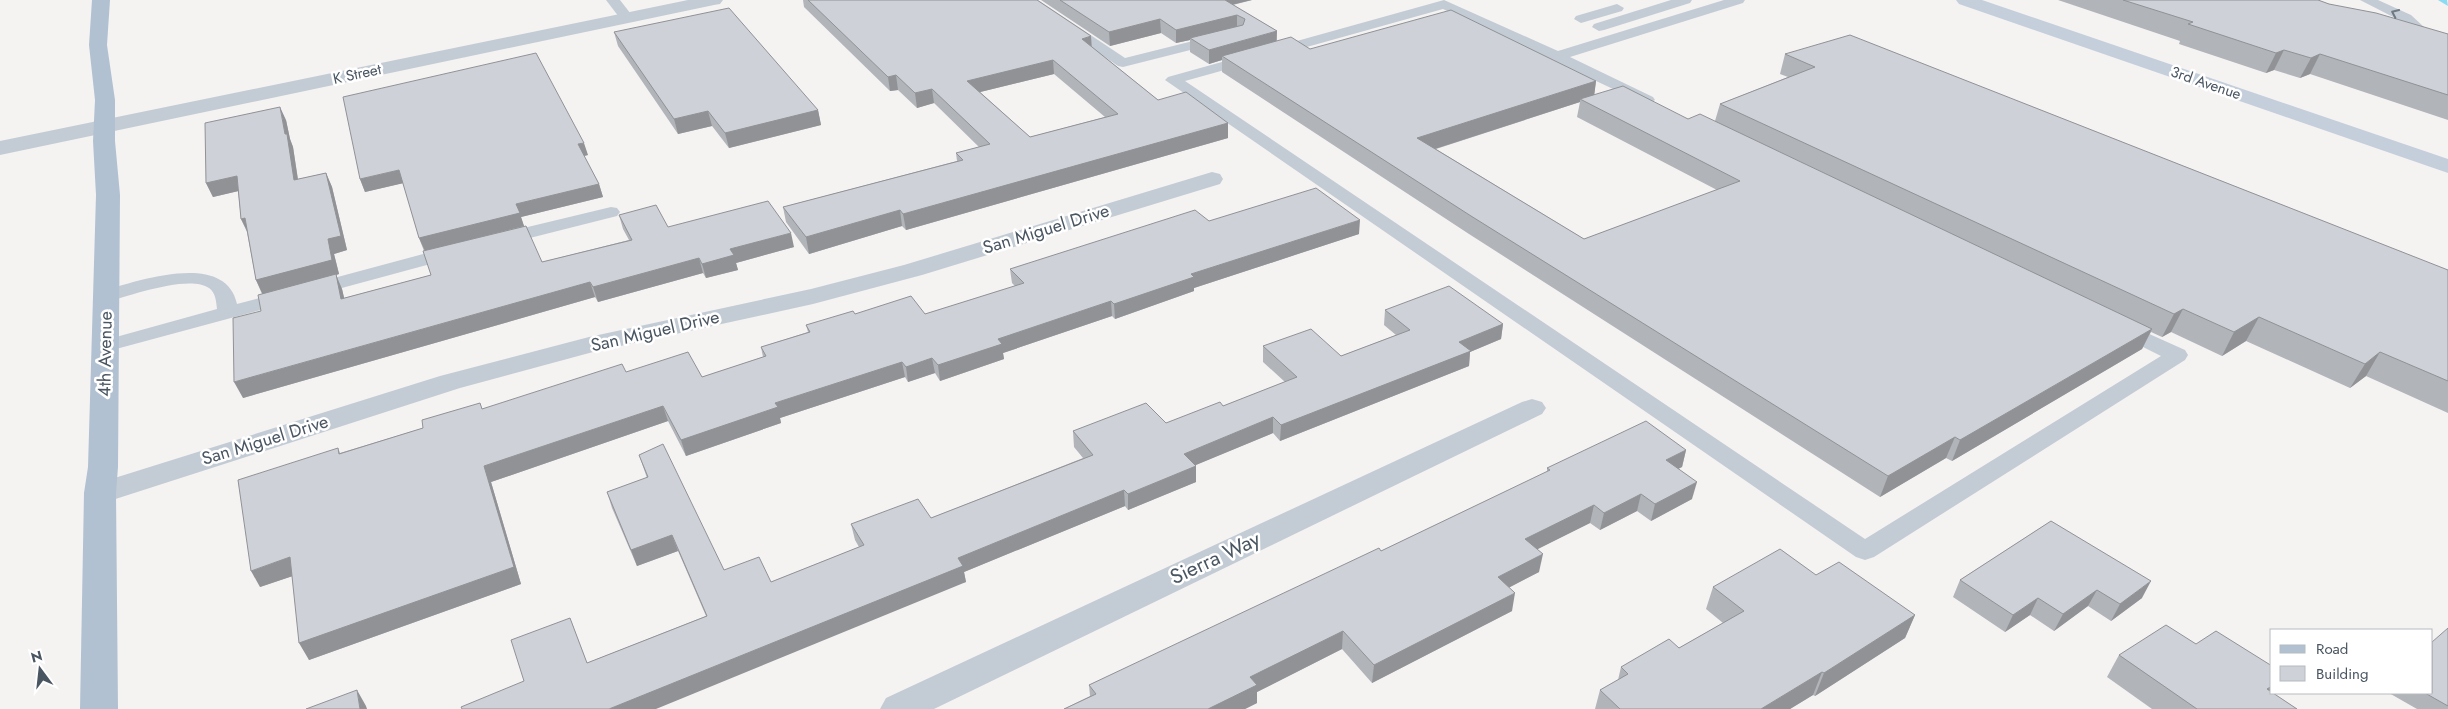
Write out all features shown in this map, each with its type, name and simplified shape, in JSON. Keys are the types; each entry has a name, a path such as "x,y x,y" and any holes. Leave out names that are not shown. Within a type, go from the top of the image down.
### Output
{"main road":[{"name":"4th Avenue","path":"99,709 100,493 103,467 108,195 104,126 105,100 98,45 102,0"},
{"name":"3rd Avenue","path":"1965,0 2448,166"}],"street":[{"name":"K Street","path":"0,148 714,0"},
{"name":"San Miguel Drive","path":"100,493 450,382 589,345 813,296 913,270 1212,179"},
{"name":"Sierra Way","path":"899,709 1532,408"}],"lane":[{"path":"613,0 627,18"},
{"path":"1030,0 1123,63 1228,36"},
{"path":"1581,18 1641,0"},
{"path":"1599,27 1685,0"},
{"path":"1557,56 1738,0"},
{"path":"2367,0 2406,18 2419,30 2448,40"},
{"path":"1665,108 1444,4 1173,80 1865,551 2176,355 2105,320"},
{"path":"2399,31 2408,33 2419,30"},
{"path":"105,346 611,212"},
{"path":"106,296 186,278 200,279 214,283 224,292 228,312"}],"building":[{"path":"808,0 1037,0 1091,36 1082,39 1158,100 1186,92 1228,123 903,214 900,210 806,237 783,207 963,160 956,153 990,144 932,89 915,93 896,75 888,77","holes":["1053,60 1118,114 1030,137 967,81"]},
{"path":"1060,0 1225,0 1277,31 1209,50 1190,38 1243,25 1245,19 1237,15 1176,30 1160,19 1109,32"},
{"path":"2123,0 2318,0 2376,13 2448,34 2448,95 2320,54 2311,58 2284,50 2276,53 2188,24 2193,22"},
{"path":"729,8 818,110 725,133 708,111 674,119 614,32"},
{"path":"1451,10 1596,81 1417,138 1584,239 1740,181 1580,99 1623,86 1688,119 1700,114 2152,329 1960,440 1955,437 1888,476 1471,216 1222,56 1291,37 1310,49"},
{"path":"1850,35 2448,270 2448,381 2380,352 2365,364 2259,317 2234,332 2183,309 2174,314 1720,104 1815,67 1785,54"},
{"path":"536,53 584,143 578,144 599,184 516,204 520,213 419,238 399,170 360,179 343,97"},
{"path":"280,107 285,134 287,134 294,180 326,173 341,236 328,239 332,260 256,280 245,218 241,219 237,176 206,183 205,123"},
{"path":"1316,188 1360,220 1191,274 1194,277 1114,304 1111,301 998,339 1002,344 938,365 932,358 906,367 902,362 775,403 778,407 681,440 663,406 484,466 514,567 299,643 290,557 251,571 238,480 338,448 339,454 423,428 422,420 480,403 482,409 622,364 626,372 688,352 702,377 766,356 761,347 810,332 806,325 853,311 855,314 911,296 925,314 1024,283 1010,269 1195,210 1209,221"},
{"path":"768,201 791,233 730,249 734,255 702,264 699,258 593,287 590,282 234,382 233,318 261,311 258,295 336,274 341,299 431,275 423,251 526,226 542,262 632,240 619,215 656,205 668,227"},
{"path":"1449,286 1503,324 1459,342 1471,351 1281,425 1273,417 1184,454 1196,466 1128,494 1124,490 958,558 963,566 609,709 462,709 461,707 524,681 511,640 570,618 587,663 707,616 672,535 631,550 607,492 648,477 639,455 663,444 724,570 759,557 771,582 864,545 851,524 918,499 931,518 1093,455 1073,431 1146,403 1166,423 1220,402 1223,406 1297,377 1263,346 1311,329 1341,356 1410,330 1385,310"},
{"path":"1646,421 1686,450 1666,460 1697,482 1655,504 1641,494 1604,513 1594,505 1525,539 1543,554 1498,577 1515,593 1374,665 1343,631 1250,677 1257,685 1208,709 1064,709 1096,694 1089,685 1379,548 1381,551 1550,470 1547,468"},
{"path":"2051,521 2151,581 2120,604 2097,590 2063,614 2038,598 2013,615 1960,580"},
{"path":"1780,549 1816,575 1839,562 1915,615 1824,673 1822,672 1761,709 1620,709 1600,690 1628,674 1621,667 1669,639 1679,648 1744,611 1713,587"},
{"path":"2166,625 2196,644 2216,631 2270,665 2270,687 2267,689 2270,691 2270,694 2274,694 2297,709 2197,709 2119,655"},
{"path":"2448,628 2448,706 2427,694 2433,694 2433,641"},
{"path":"357,690 360,709 306,709"}],"waterway":[{"path":"2442,0 2448,4"}]}
